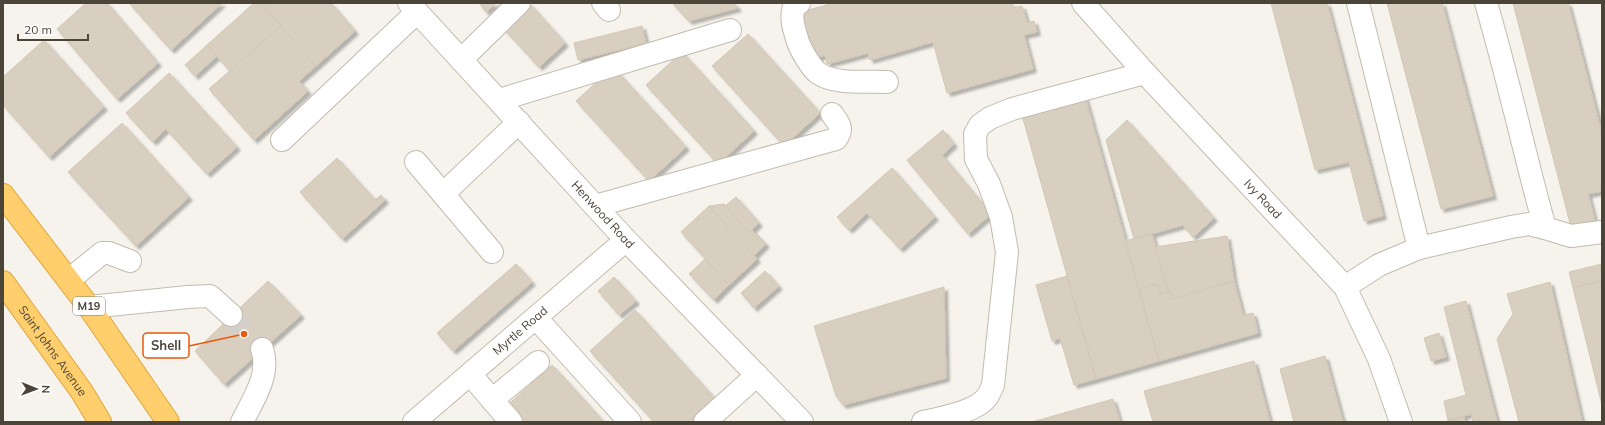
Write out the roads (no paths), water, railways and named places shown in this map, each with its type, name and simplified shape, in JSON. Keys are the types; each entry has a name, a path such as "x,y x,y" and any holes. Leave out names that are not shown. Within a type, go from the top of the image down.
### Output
{"highway":[{"name":"M19","path":"3,195 89,306 168,422"},
{"name":"Saint Johns Avenue","path":"3,282 82,392 100,422"}],"street":[{"path":"461,60 519,3"},
{"path":"799,3 794,6 792,14 793,27 800,46 816,72 837,80 887,82"},
{"name":"Ivy Road","path":"1083,3 1145,73 1345,287 1379,359 1401,422"},
{"path":"1358,3 1419,248"},
{"path":"1486,3 1545,228"},
{"path":"282,140 413,8"},
{"name":"Henwood Road","path":"413,8 499,100 594,206 802,422"},
{"path":"499,100 730,30"},
{"path":"923,422 950,416 975,406 987,397 993,385 1007,252 1002,217 989,184 976,159 975,134 980,125 990,118 1012,109 1145,73"},
{"path":"594,206 836,139 840,133 840,126 832,114"},
{"path":"443,194 519,122"},
{"path":"416,162 492,252"},
{"path":"1345,287 1379,265 1419,248 1520,225 1529,224 1570,236 1602,232"},
{"name":"Myrtle Road","path":"414,422 626,240"},
{"path":"69,280 102,253 109,253 130,261"},
{"path":"89,306 210,296 232,316"},
{"path":"536,318 630,422"},
{"path":"242,422 260,386 264,372 265,359 262,349"},
{"path":"492,400 538,362"},
{"path":"470,374 510,422"},
{"path":"706,422 757,375"}],"tunnel":[{"path":"231,315 262,349"}],"place":[{"name":"Shell","path":"244,334"}]}
